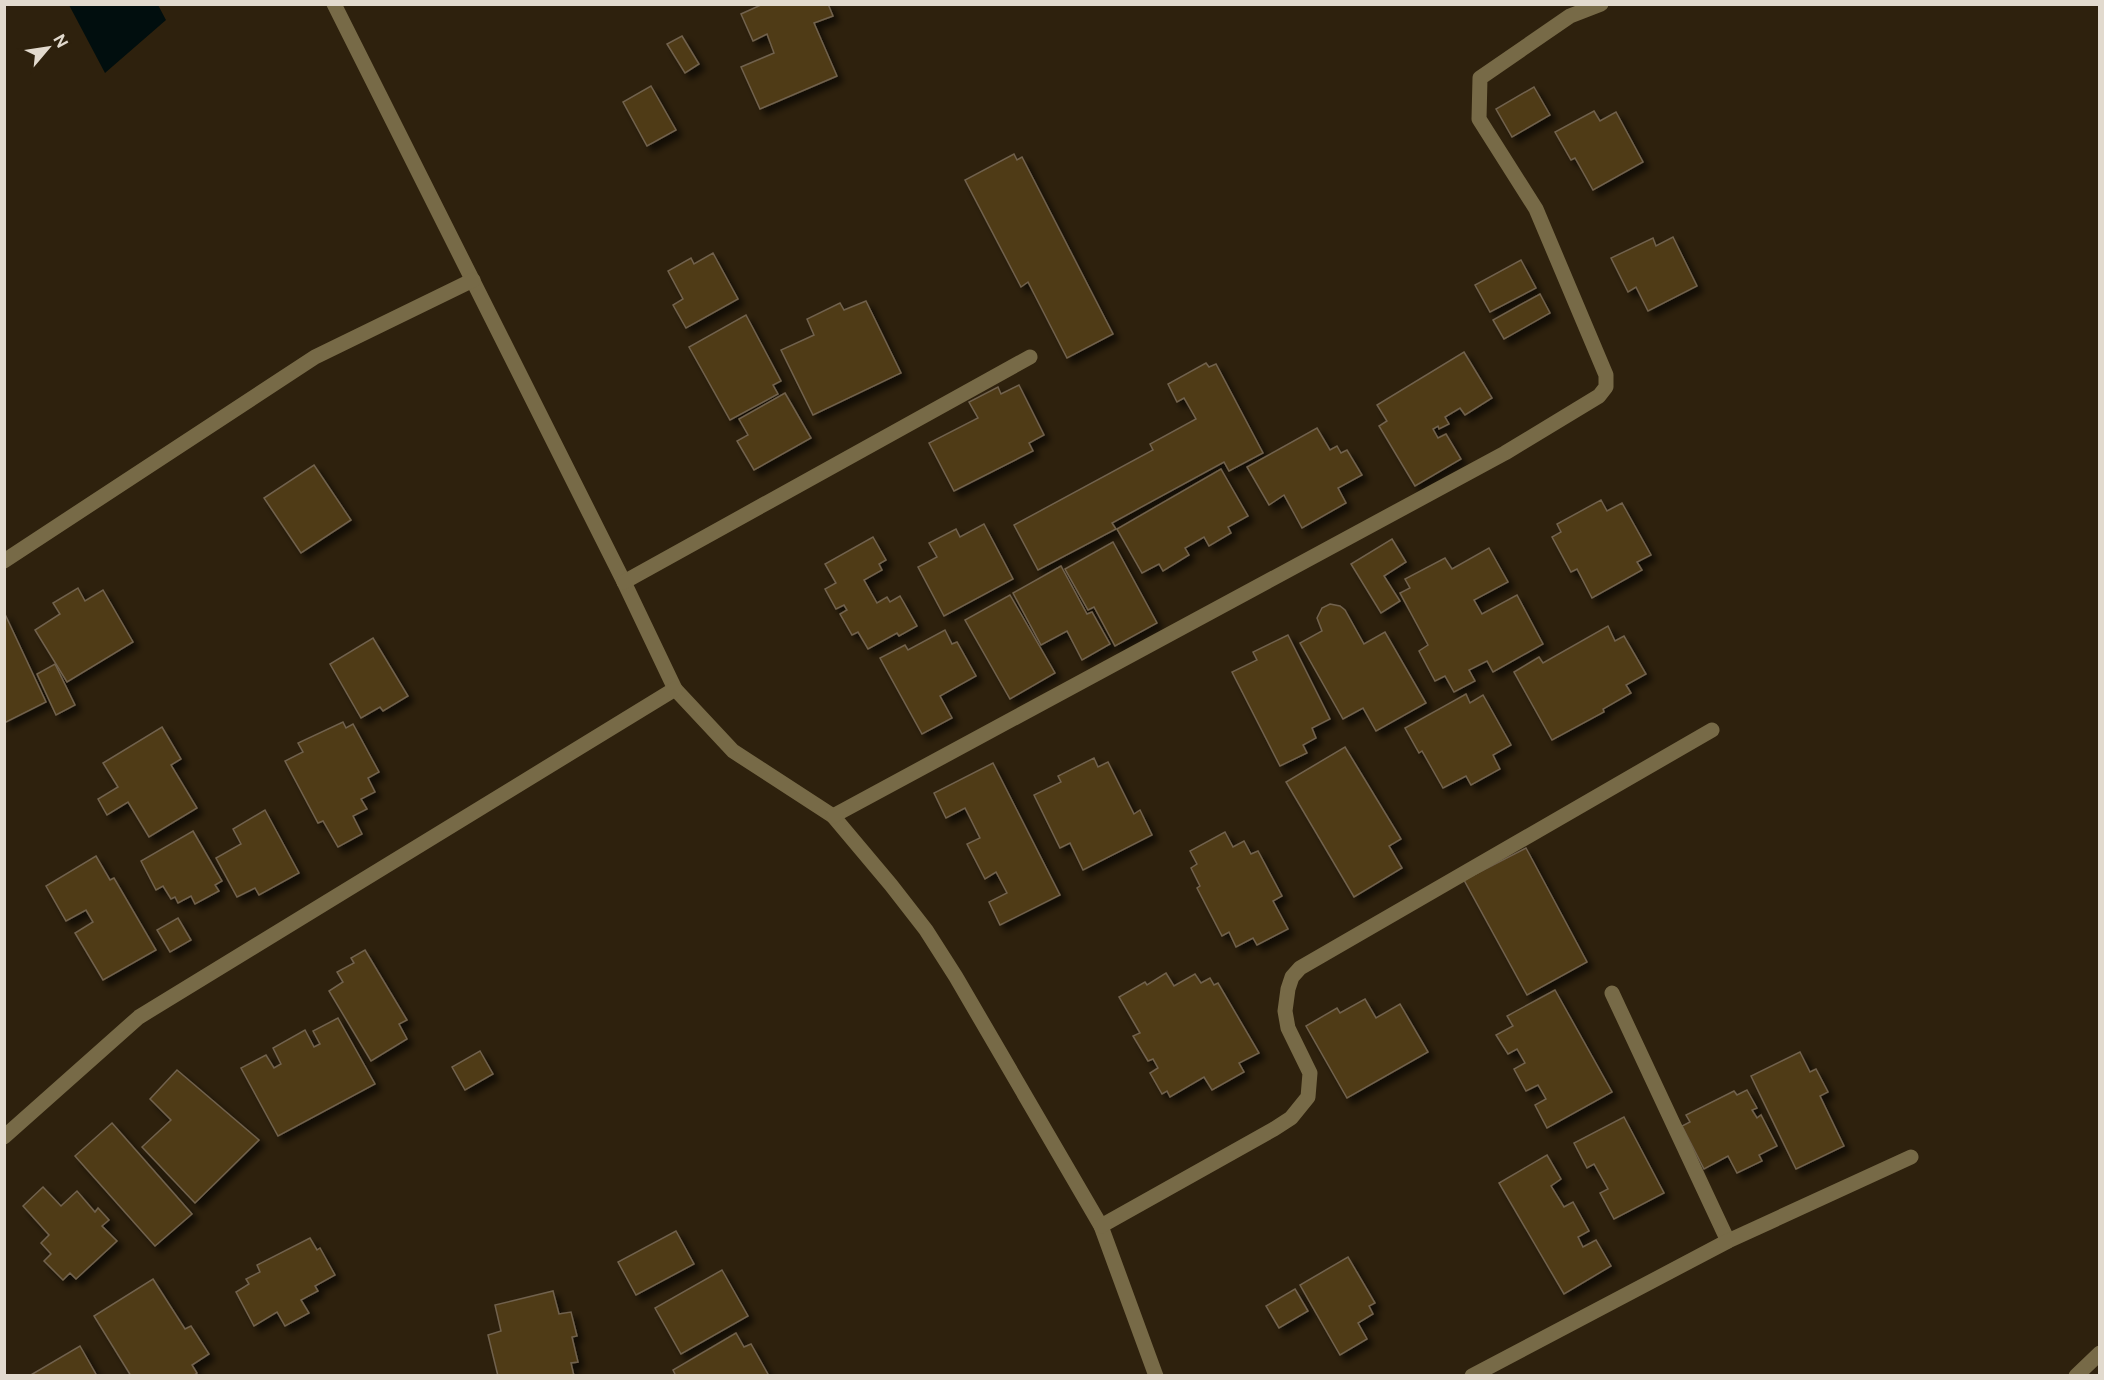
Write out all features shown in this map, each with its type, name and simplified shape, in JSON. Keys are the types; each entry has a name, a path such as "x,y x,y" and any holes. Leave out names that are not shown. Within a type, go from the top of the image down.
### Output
{"street":[{"path":"334,4 624,582 675,689 733,751 833,816 891,885 932,939 1101,1226 1156,1376"},
{"path":"833,816 1505,453 1599,396 1606,387 1606,375 1536,209 1479,119 1479,109 1480,78 1570,16 1601,4"},
{"path":"4,561 315,357 473,280"},
{"path":"624,582 1030,357"},
{"path":"4,1137 139,1017 675,689"},
{"path":"1101,1226 1274,1129 1291,1118 1308,1097 1310,1073 1288,1028 1285,1011 1292,977 1300,968 1712,730"},
{"path":"1612,993 1728,1241"},
{"path":"1472,1376 1728,1241 1911,1157"},
{"path":"2076,1376 2100,1353"}],"shaded area":[{"path":"69,5 158,5 166,20 105,73"}],"building":[{"path":"763,4 828,4 833,16 814,23 837,76 760,109 741,67 774,53 767,34 753,41 741,14"},
{"path":"682,36 699,64 685,73 667,44"},
{"path":"651,86 676,130 647,146 623,102"},
{"path":"1534,87 1550,115 1512,137 1496,109"},
{"path":"1594,111 1600,121 1616,112 1643,162 1593,190 1575,158 1571,160 1555,132"},
{"path":"1014,154 1017,160 1022,157 1113,334 1067,358 1028,282 1021,287 965,180"},
{"path":"1673,237 1697,286 1648,311 1636,287 1628,292 1611,258 1653,238 1656,246"},
{"path":"713,253 738,299 686,328 673,305 683,299 668,271 691,258 694,264"},
{"path":"1521,260 1536,288 1490,312 1475,285"},
{"path":"1540,294 1550,313 1504,339 1493,320"},
{"path":"866,301 901,373 813,415 781,350 814,335 807,319 840,303 844,310"},
{"path":"746,315 781,381 773,385 778,394 730,420 689,347"},
{"path":"1464,352 1492,398 1465,415 1460,408 1445,417 1449,424 1433,429 1438,438 1446,434 1461,459 1415,486 1379,426 1387,421 1377,405"},
{"path":"1206,363 1209,367 1216,364 1263,453 1229,471 1224,462 1112,523 1116,529 1038,570 1014,525 1153,450 1150,444 1196,419 1184,398 1177,402 1168,384"},
{"path":"1019,385 1044,435 1029,443 1033,451 954,491 929,443 978,418 969,402 998,387 1001,394"},
{"path":"785,393 811,438 754,470 737,441 748,435 739,419"},
{"path":"1317,428 1330,450 1337,446 1341,453 1347,450 1362,475 1338,488 1346,503 1302,528 1284,495 1269,505 1247,467"},
{"path":"314,465 351,520 301,553 264,498"},
{"path":"1221,469 1248,516 1228,527 1231,533 1209,546 1204,537 1185,548 1189,555 1163,571 1159,564 1142,573 1117,529"},
{"path":"1601,500 1607,511 1622,503 1651,555 1637,562 1642,570 1592,598 1577,569 1571,572 1552,537 1561,532 1557,524"},
{"path":"984,524 1013,579 944,616 918,567 937,557 929,543 956,529 960,537"},
{"path":"873,537 886,560 879,564 882,570 864,580 877,603 887,597 890,602 900,596 917,626 899,636 897,633 868,649 858,632 852,635 840,614 847,610 844,605 836,609 825,589 836,583 825,564"},
{"path":"1392,539 1406,562 1384,576 1400,601 1381,613 1351,564"},
{"path":"1113,542 1157,623 1115,646 1094,607 1088,610 1065,569"},
{"path":"1489,548 1508,582 1474,600 1482,614 1517,595 1543,644 1493,672 1487,661 1469,670 1475,681 1454,692 1445,676 1435,681 1419,651 1428,645 1400,593 1410,588 1405,579 1445,558 1452,569"},
{"path":"1061,566 1087,614 1092,612 1110,644 1082,660 1067,631 1041,645 1013,593"},
{"path":"78,588 85,601 103,590 133,642 67,682 35,630 60,614 53,603"},
{"path":"1010,595 1055,673 1010,699 965,620"},
{"path":"1330,604 1340,606 1345,610 1364,644 1385,632 1426,703 1376,731 1363,708 1343,719 1300,643 1322,631 1317,618 1322,608"},
{"path":"4,612 46,702 4,723"},
{"path":"1608,626 1615,641 1624,636 1646,674 1626,685 1631,693 1603,709 1604,712 1552,740 1514,672 1539,657 1543,663"},
{"path":"945,630 952,644 957,642 976,676 940,696 952,718 922,734 880,658 905,645 908,650"},
{"path":"1288,635 1330,719 1312,728 1316,738 1303,745 1307,753 1280,766 1232,672 1257,660 1253,652"},
{"path":"373,638 408,696 383,711 380,707 361,718 330,664"},
{"path":"55,664 75,705 56,715 37,674"},
{"path":"1466,694 1470,703 1483,695 1511,745 1493,755 1500,769 1471,785 1466,776 1443,788 1422,751 1419,753 1405,728"},
{"path":"343,722 346,728 353,724 379,772 368,778 375,792 361,799 367,809 353,816 362,834 338,847 323,821 318,823 285,761 303,752 298,743"},
{"path":"162,727 181,759 171,765 197,808 149,837 128,802 107,815 98,799 118,787 103,763"},
{"path":"1345,747 1401,839 1389,846 1402,868 1354,897 1286,782"},
{"path":"1094,758 1098,767 1108,762 1134,814 1140,810 1152,835 1083,870 1070,843 1060,848 1034,795 1061,782 1058,776"},
{"path":"993,763 1060,895 1000,925 989,902 1007,893 996,872 985,879 967,844 980,838 965,808 946,818 934,793"},
{"path":"265,810 299,873 259,895 255,888 237,897 216,858 241,844 233,829"},
{"path":"193,831 222,881 215,885 219,891 195,904 191,896 178,903 175,897 171,899 163,886 156,890 141,861"},
{"path":"1225,832 1233,847 1244,841 1251,854 1258,851 1282,896 1273,901 1288,929 1257,945 1253,938 1236,947 1229,932 1222,936 1197,888 1200,886 1191,868 1197,864 1190,851"},
{"path":"1526,848 1587,962 1527,995 1464,880"},
{"path":"96,856 110,880 114,878 156,950 103,980 75,933 93,922 86,910 66,921 46,886"},
{"path":"178,918 191,940 170,952 157,930"},
{"path":"365,950 407,1020 399,1024 407,1039 371,1061 329,991 343,982 337,972 354,963 351,958"},
{"path":"1166,973 1174,986 1195,974 1201,983 1210,978 1214,985 1218,983 1259,1053 1239,1063 1244,1072 1212,1090 1204,1077 1170,1097 1167,1091 1162,1094 1150,1073 1158,1068 1153,1059 1148,1061 1133,1036 1140,1033 1119,997 1145,982 1147,985"},
{"path":"1555,990 1612,1092 1547,1128 1535,1105 1546,1099 1538,1085 1526,1091 1514,1069 1525,1063 1517,1049 1508,1054 1496,1035 1513,1026 1507,1016"},
{"path":"1365,999 1376,1018 1400,1004 1428,1052 1347,1098 1306,1026 1337,1008 1340,1013"},
{"path":"338,1018 375,1084 278,1136 241,1068 266,1055 274,1068 281,1064 273,1048 305,1030 314,1047 320,1044 313,1031"},
{"path":"480,1051 493,1074 465,1090 452,1067"},
{"path":"1800,1052 1810,1072 1816,1069 1828,1092 1820,1096 1844,1146 1796,1169 1751,1076"},
{"path":"177,1070 259,1140 195,1203 142,1147 171,1120 150,1099"},
{"path":"1747,1090 1757,1108 1752,1110 1757,1118 1761,1115 1777,1146 1759,1155 1762,1161 1737,1173 1728,1156 1704,1169 1682,1126 1690,1122 1686,1115 1734,1091 1737,1095"},
{"path":"1624,1117 1664,1193 1614,1219 1600,1193 1608,1189 1594,1164 1587,1168 1574,1143"},
{"path":"112,1123 192,1214 155,1246 75,1156"},
{"path":"1547,1155 1561,1179 1551,1186 1564,1207 1573,1202 1589,1231 1578,1237 1583,1247 1596,1240 1611,1266 1564,1294 1499,1183"},
{"path":"43,1187 61,1206 77,1191 95,1212 98,1208 109,1220 102,1226 117,1241 76,1279 70,1273 63,1280 44,1261 51,1254 41,1243 49,1235 23,1206"},
{"path":"676,1231 694,1264 636,1295 618,1262"},
{"path":"310,1238 317,1250 320,1248 335,1275 315,1286 318,1291 301,1300 309,1313 285,1326 277,1312 254,1326 236,1292 249,1284 246,1279 260,1272 257,1265"},
{"path":"1348,1257 1375,1303 1369,1306 1373,1314 1358,1323 1367,1339 1340,1355 1300,1285"},
{"path":"722,1270 748,1316 681,1354 655,1308"},
{"path":"153,1279 185,1329 191,1326 209,1354 192,1365 197,1373 193,1376 131,1376 94,1316"},
{"path":"1295,1289 1308,1311 1279,1328 1266,1306"},
{"path":"553,1291 559,1314 571,1312 577,1336 572,1337 578,1362 571,1363 574,1376 498,1376 488,1335 501,1331 495,1305"},
{"path":"736,1333 744,1347 751,1344 769,1376 676,1376 673,1370"},
{"path":"80,1346 97,1376 29,1376"}]}
